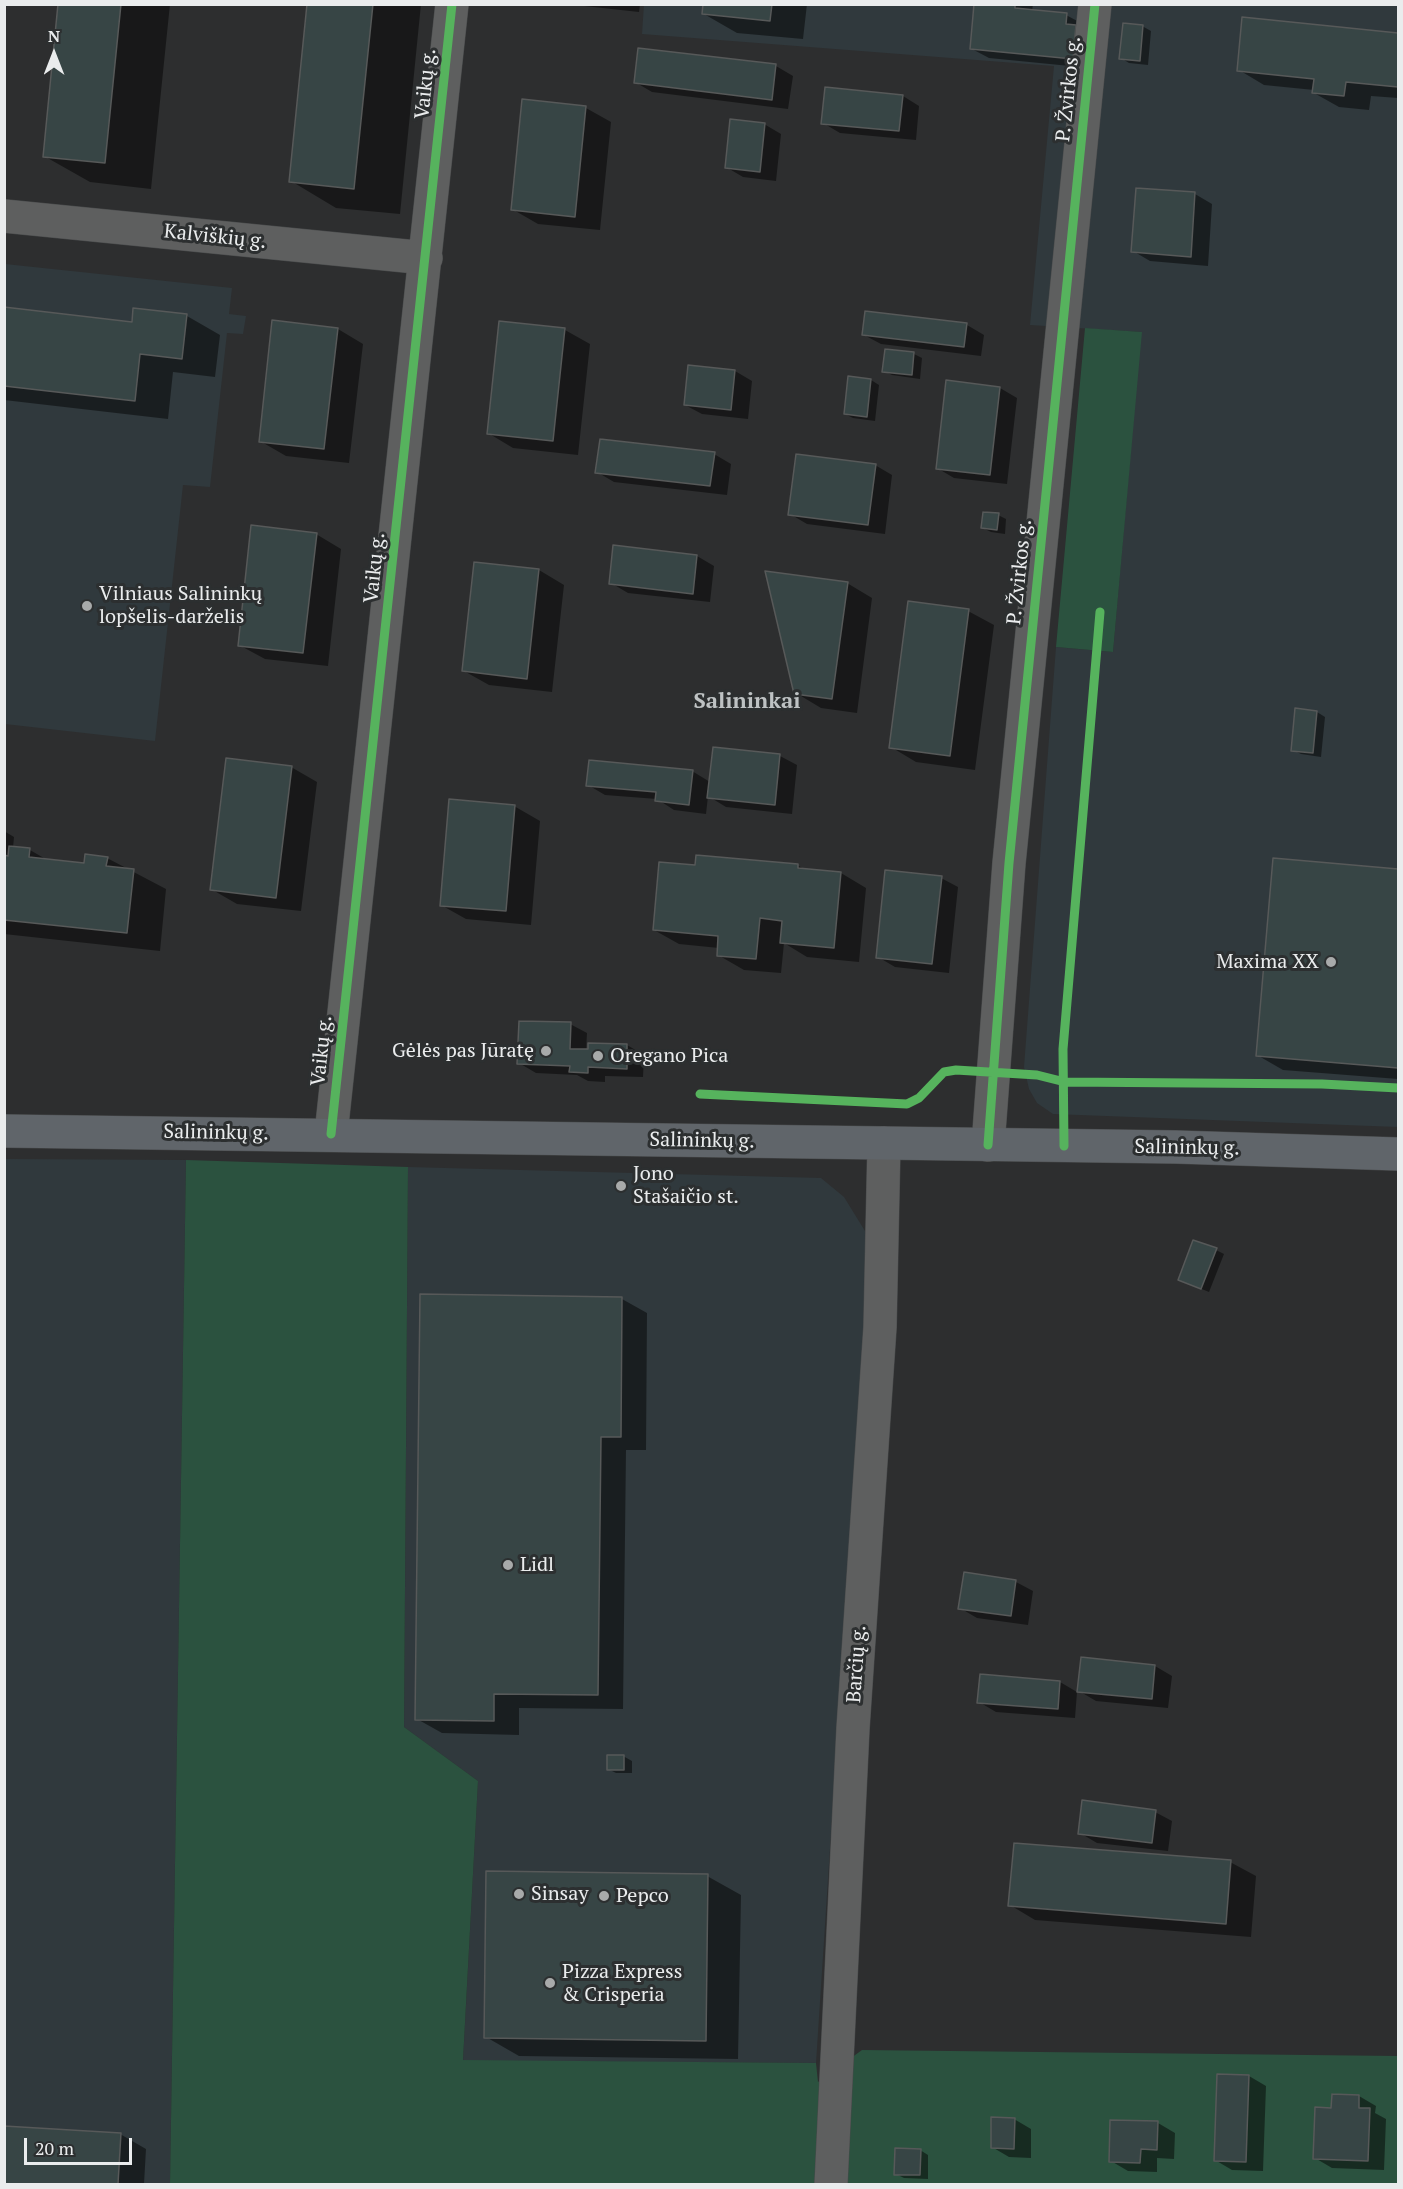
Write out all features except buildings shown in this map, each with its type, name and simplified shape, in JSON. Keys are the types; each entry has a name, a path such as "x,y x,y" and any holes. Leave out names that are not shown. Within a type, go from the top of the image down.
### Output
{"main road":[{"name":"Salininkų g.","path":"4,1131 988,1144 1398,1154"}],"street":[{"name":"Vaikų g.","path":"331,1134 452,4"},
{"name":"P. Žvirkos g.","path":"988,1144 1009,863 1095,4"},
{"name":"Kalviškių g.","path":"4,216 426,258"},
{"name":"Barčių g.","path":"831,2184 853,1728 880,1327 884,1143"}],"shaded area":[{"path":"644,4 1398,5 1398,1127 1053,1114 1037,1103 1029,1089 1024,1067 1056,647 1113,652 1141,332 1030,325 1054,66 642,34"},
{"name":"Vilniaus Salininkų lopšelis-darželis","path":"5,264 232,288 229,314 246,316 243,334 227,333 210,487 183,485 155,741 5,724"},
{"path":"5,1159 186,1160 170,2184 5,2184"},
{"path":"408,1167 821,1178 844,1197 865,1231 869,1251 816,2063 463,2061 478,1781 404,1727"}],"green space":[{"path":"1085,328 1142,332 1113,652 1056,647"},
{"path":"186,1160 408,1167 404,1727 478,1781 463,2060 816,2063 818,2082 862,2050 1398,2056 1398,2184 170,2184"}],"cycle path":[{"path":"331,1134 452,4"},
{"path":"988,1145 1009,863 1095,4"},
{"path":"1064,1146 1063,1049 1100,612"},
{"path":"700,1094 907,1104 919,1098 944,1072 956,1070 1037,1075 1065,1082 1322,1084 1398,1088"}],"place":[{"name":"Vilniaus Salininkų lopšelis-darželis","path":"87,606"},
{"name":"Maxima XX","path":"1331,962"},
{"name":"Gėlės pas Jūratę","path":"546,1051"},
{"name":"Oregano Pica","path":"598,1056"},
{"name":"Jono Stašaičio st.","path":"621,1186"},
{"name":"Lidl","path":"508,1565"},
{"name":"Sinsay","path":"519,1894"},
{"name":"Pepco","path":"604,1896"},
{"name":"Pizza Express & Crisperia","path":"550,1983"}],"district":[{"name":"Salininkai","path":"747,702"}]}
